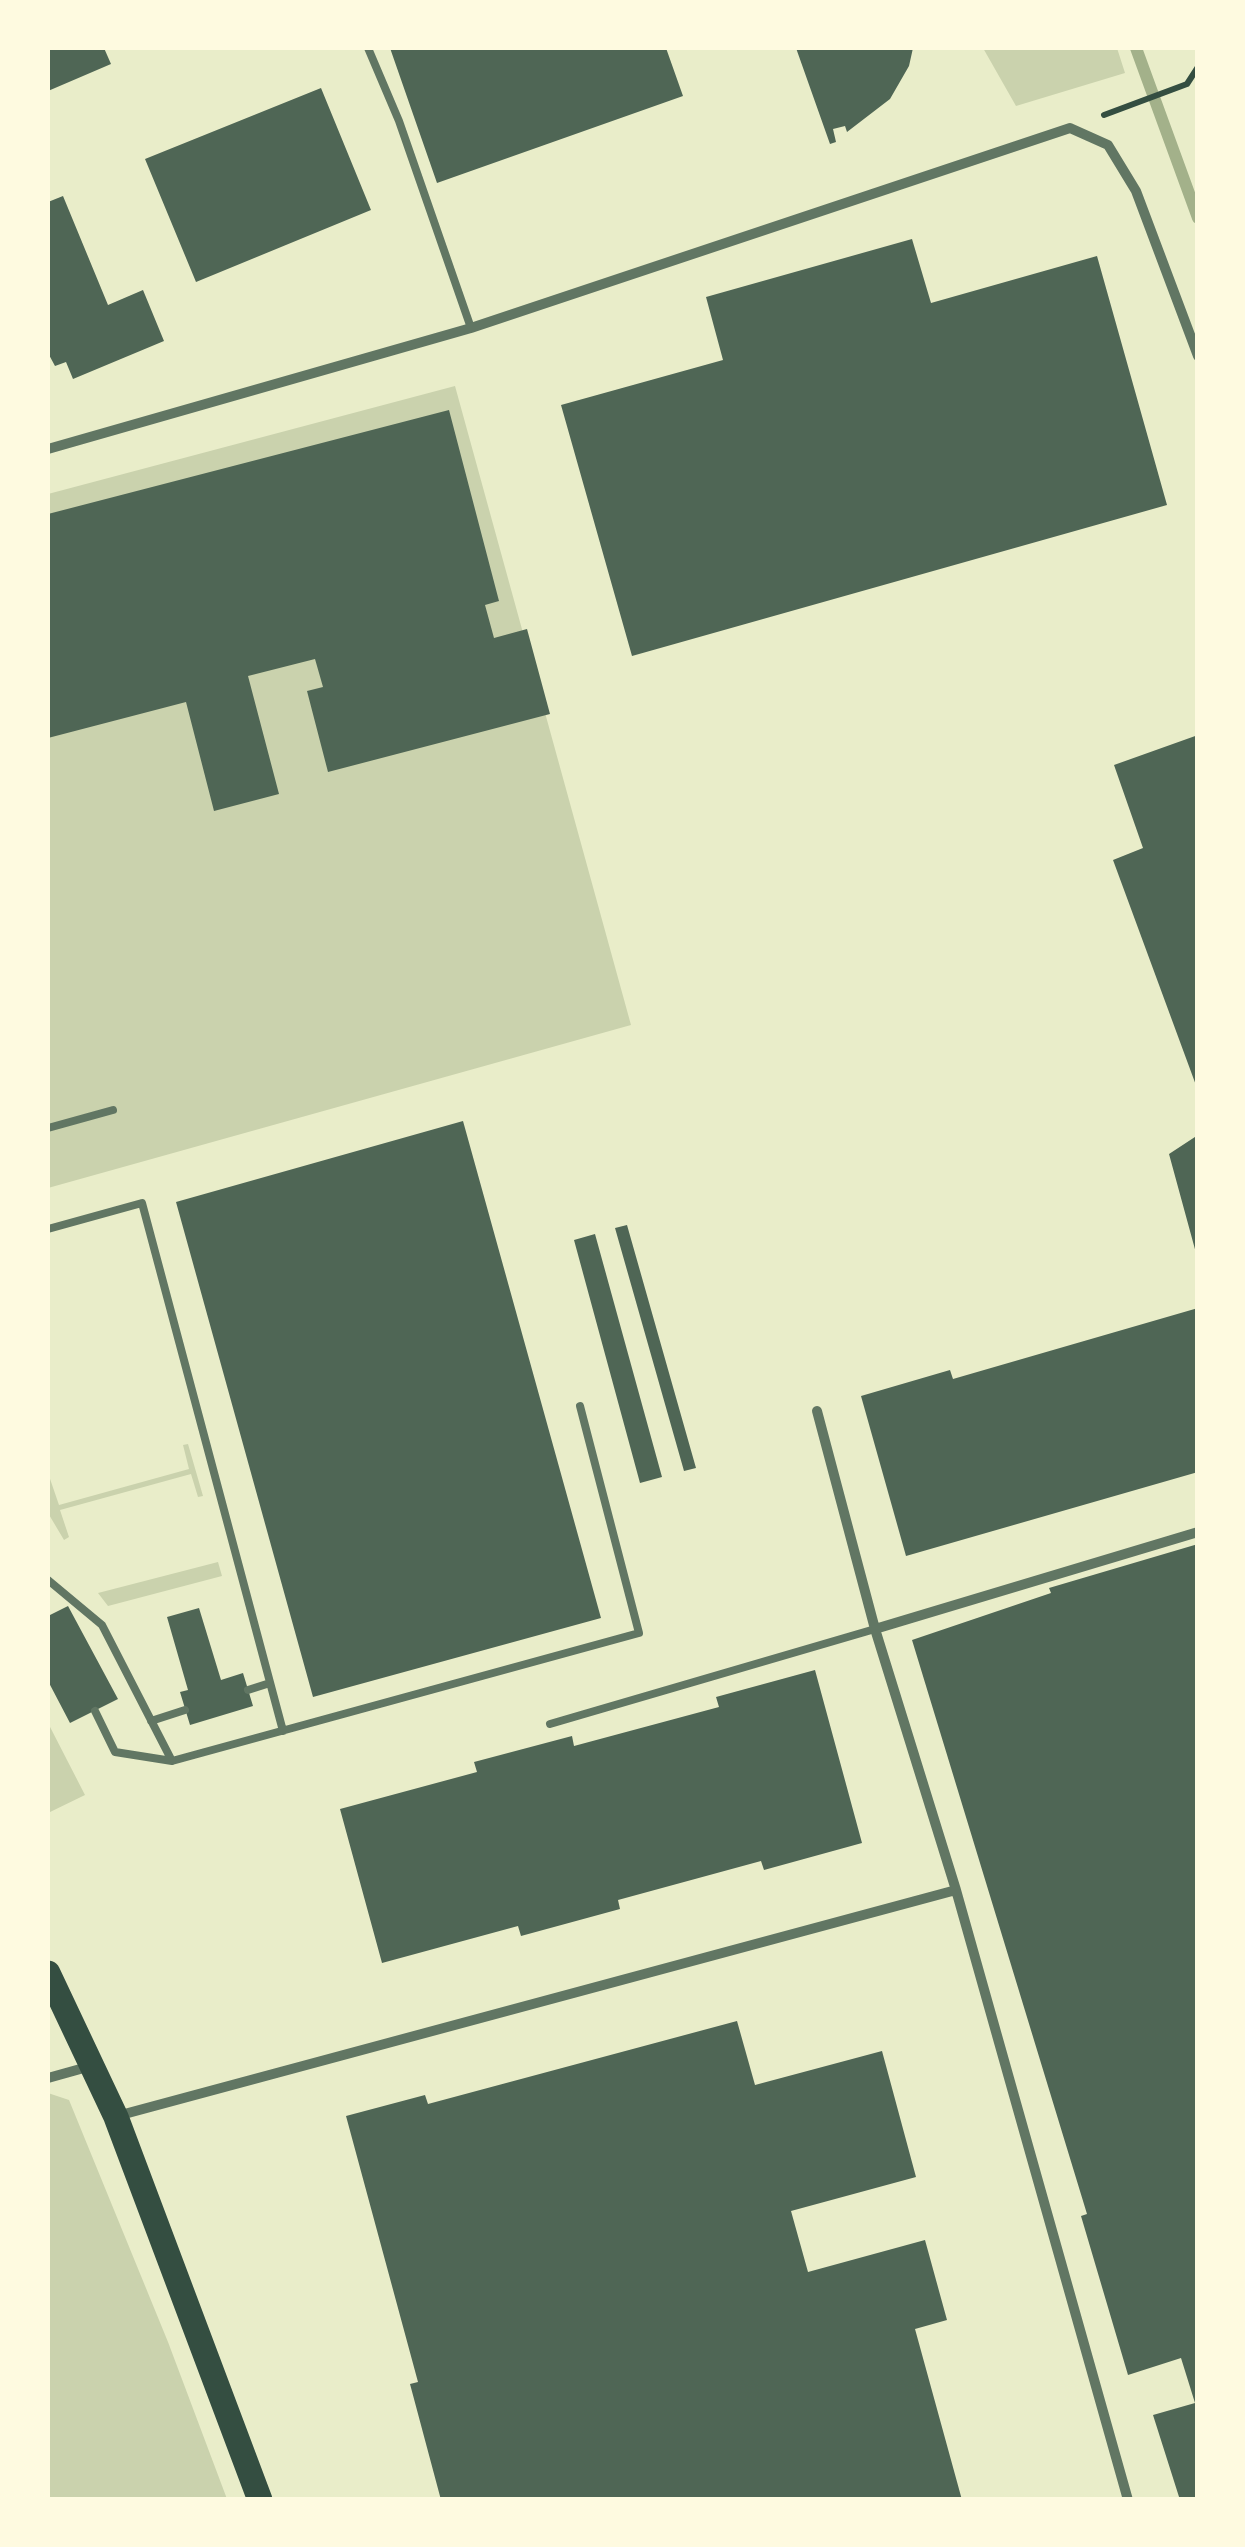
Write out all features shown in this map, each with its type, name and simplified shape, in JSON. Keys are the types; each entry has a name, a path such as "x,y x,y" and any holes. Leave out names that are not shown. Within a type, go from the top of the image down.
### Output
{"main road":[{"path":"48,1972 116,2117 260,2500"}],"street":[{"path":"48,449 471,328 1070,128 1108,145 1136,190 1198,356"},
{"path":"816,1411 875,1629 956,1890 1128,2500"},
{"path":"875,1629 1198,1532"},
{"path":"116,2117 956,1890"},
{"path":"48,2078 92,2066"}],"lane":[{"path":"368,48 399,121 471,328"},
{"path":"48,1128 113,1110"},
{"path":"48,1229 142,1203 283,1731"},
{"path":"94,1711 115,1752 172,1760 639,1633 580,1406"},
{"path":"48,1580 102,1626 172,1760"},
{"path":"550,1724 875,1629"},
{"path":"248,1690 270,1683"},
{"path":"152,1722 186,1710"}],"path":[{"path":"1127,106 1187,84 1198,67"}],"green space":[{"path":"983,48 1117,48 1125,73 1016,106"},
{"path":"455,386 631,1025 48,1188 48,494"},
{"path":"188,1444 203,1496 198,1497 191,1474 60,1510 69,1537 64,1540 48,1513 48,1473 59,1505 189,1469 183,1445"},
{"path":"218,1562 222,1576 108,1606 98,1593"},
{"path":"48,1723 85,1795 48,1813"},
{"path":"48,2093 69,2100 227,2499 48,2499"}],"building":[{"path":"48,48 104,48 111,64 48,91"},
{"path":"390,48 666,48 683,96 437,183"},
{"path":"796,48 913,48 909,66 890,99 847,132 845,126 833,129 836,142 830,144"},
{"path":"321,88 371,210 196,282 145,159"},
{"path":"63,196 108,305 143,290 164,341 73,379 66,362 55,366 48,353 48,202"},
{"path":"912,239 931,303 1097,256 1167,505 632,656 561,405 723,360 706,297"},
{"path":"449,410 499,601 485,605 494,638 527,629 550,714 328,772 307,691 323,687 315,659 248,676 279,794 214,811 186,702 48,738 48,514"},
{"path":"1198,735 1197,1088 1113,860 1143,848 1114,765"},
{"path":"463,1121 601,1618 313,1697 176,1202"},
{"path":"1198,1135 1198,1253 1196,1253 1169,1154"},
{"path":"627,1225 696,1468 684,1471 615,1228"},
{"path":"595,1234 662,1477 640,1483 574,1240"},
{"path":"1198,1308 1198,1472 906,1556 861,1396 950,1370 953,1379"},
{"path":"1198,1544 1198,2500 1180,2500 1153,2415 1195,2403 1181,2358 1128,2375 1081,2216 1087,2214 912,1640 1051,1593 1049,1588"},
{"path":"68,1606 118,1699 70,1723 48,1681 48,1616"},
{"path":"199,1608 221,1680 243,1673 253,1706 190,1725 180,1692 188,1690 167,1617"},
{"path":"815,1670 862,1843 764,1870 761,1861 618,1900 620,1909 521,1936 518,1926 382,1963 340,1809 477,1772 474,1762 572,1736 574,1746 719,1707 716,1697"},
{"path":"737,2021 755,2085 882,2051 916,2177 791,2211 808,2272 925,2240 947,2320 915,2329 962,2500 441,2500 410,2384 418,2382 346,2116 425,2095 428,2104"}],"waterway":[{"path":"1136,48 1198,218"}]}
